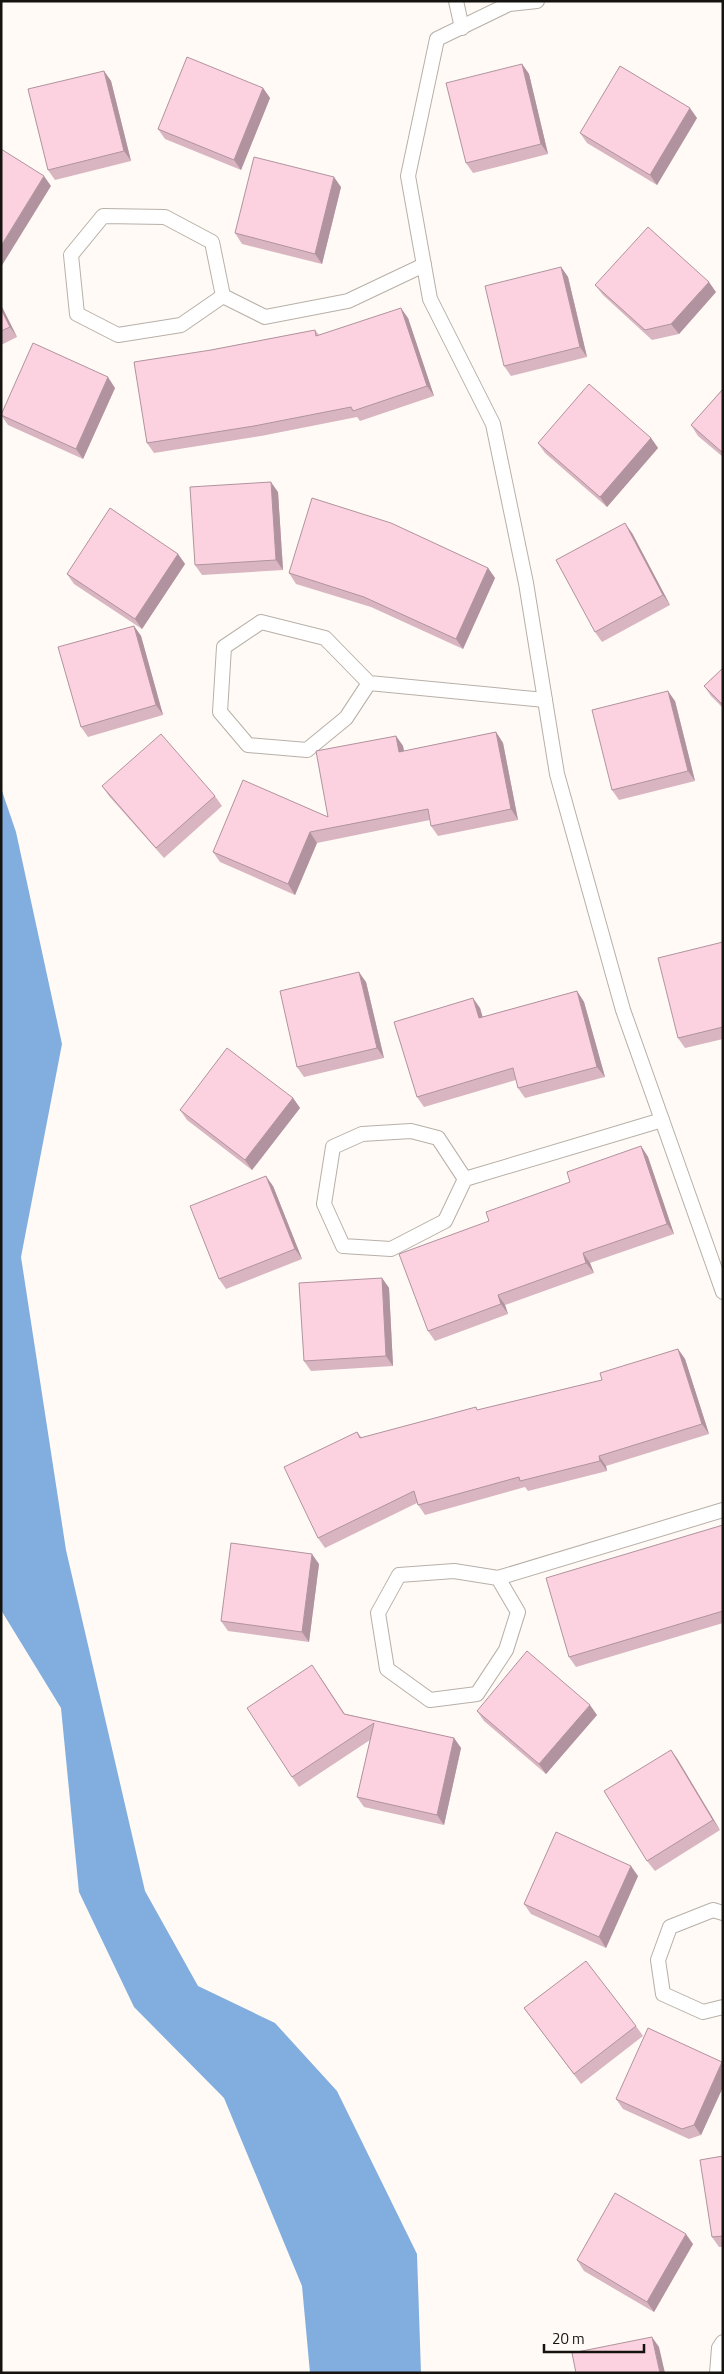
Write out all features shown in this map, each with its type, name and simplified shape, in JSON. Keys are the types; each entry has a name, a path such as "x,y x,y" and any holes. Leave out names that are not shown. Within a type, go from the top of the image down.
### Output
{"lane":[{"path":"456,1 462,28"},
{"path":"537,1 509,4 437,39 408,176 430,299 493,424 526,583 556,774 623,1010 723,1292"},
{"path":"103,216 165,217 212,242 223,296 181,325 118,335 77,314 71,255 103,216"},
{"path":"223,296 265,317 348,301 424,265"},
{"path":"369,683 346,718 307,750 248,745 220,712 224,647 261,622 325,638 369,683 545,700"},
{"path":"465,1179 438,1138 411,1131 362,1134 333,1147 324,1204 343,1246 391,1249 446,1221 465,1179 662,1120"},
{"path":"498,1578 518,1612 506,1650 477,1694 430,1700 387,1669 378,1613 399,1575 454,1570 498,1578 723,1510"},
{"path":"723,1913 713,1910 670,1927 658,1960 663,1994 703,2012 723,2007"},
{"path":"717,2373 719,2348 723,2342"}],"water":[{"path":"1,788 16,832 62,1044 21,1257 66,1550 145,1891 198,1986 275,2023 337,2091 417,2254 421,2373 310,2373 302,2286 224,2098 134,2007 79,1892 61,1708 1,1610"}],"building":[{"path":"187,57 263,88 234,160 158,129"},
{"path":"522,64 541,144 466,163 446,83"},
{"path":"620,66 690,108 650,175 580,133"},
{"path":"104,71 124,151 48,170 28,89"},
{"path":"1,149 44,176 1,246"},
{"path":"254,157 334,177 315,254 235,233"},
{"path":"648,227 709,282 671,324 645,330 595,285"},
{"path":"561,267 580,347 504,366 485,286"},
{"path":"401,308 427,386 353,411 351,407 254,426 147,443 134,362 211,350 315,330 316,336"},
{"path":"1,309 10,327 1,331"},
{"path":"33,343 108,377 76,449 1,415"},
{"path":"589,384 651,438 600,497 538,443"},
{"path":"723,389 723,453 691,425"},
{"path":"271,482 276,560 195,565 190,487"},
{"path":"312,498 391,523 488,568 456,639 364,597 289,573"},
{"path":"110,508 178,554 135,619 67,574"},
{"path":"625,523 663,595 595,632 556,560"},
{"path":"134,626 156,705 81,727 58,647"},
{"path":"723,668 723,705 704,686"},
{"path":"668,691 688,771 612,790 592,710"},
{"path":"496,732 511,809 431,826 428,809 310,832 288,884 213,852 243,780 328,817 316,751 396,736 399,752"},
{"path":"161,734 215,796 156,848 102,786"},
{"path":"723,942 723,1027 678,1038 658,958"},
{"path":"359,972 377,1048 297,1067 280,991"},
{"path":"577,991 597,1067 518,1088 513,1068 417,1097 394,1022 473,998 479,1018"},
{"path":"227,1048 293,1098 245,1160 180,1110"},
{"path":"641,1146 667,1224 583,1253 586,1263 498,1295 501,1304 428,1331 399,1254 489,1221 486,1212 570,1182 567,1172"},
{"path":"266,1176 295,1249 219,1279 190,1206"},
{"path":"382,1278 386,1356 304,1361 299,1283"},
{"path":"678,1349 702,1424 599,1456 600,1461 520,1481 519,1477 418,1505 414,1491 318,1538 284,1467 357,1432 360,1438 476,1407 477,1410 602,1380 600,1373"},
{"path":"723,1525 723,1611 569,1657 546,1578"},
{"path":"231,1543 312,1554 302,1632 221,1621"},
{"path":"527,1651 590,1705 539,1764 477,1711"},
{"path":"312,1665 344,1714 454,1738 437,1815 357,1797 374,1723 292,1777 247,1708"},
{"path":"671,1750 713,1820 647,1861 604,1791"},
{"path":"556,1832 631,1866 599,1937 524,1904"},
{"path":"586,1961 636,2026 574,2074 524,2008"},
{"path":"648,2028 722,2062 694,2125 682,2129 616,2099"},
{"path":"723,2156 723,2236 712,2237 700,2160"},
{"path":"615,2193 686,2234 647,2302 577,2260"},
{"path":"652,2337 660,2373 576,2373 572,2353"}]}
